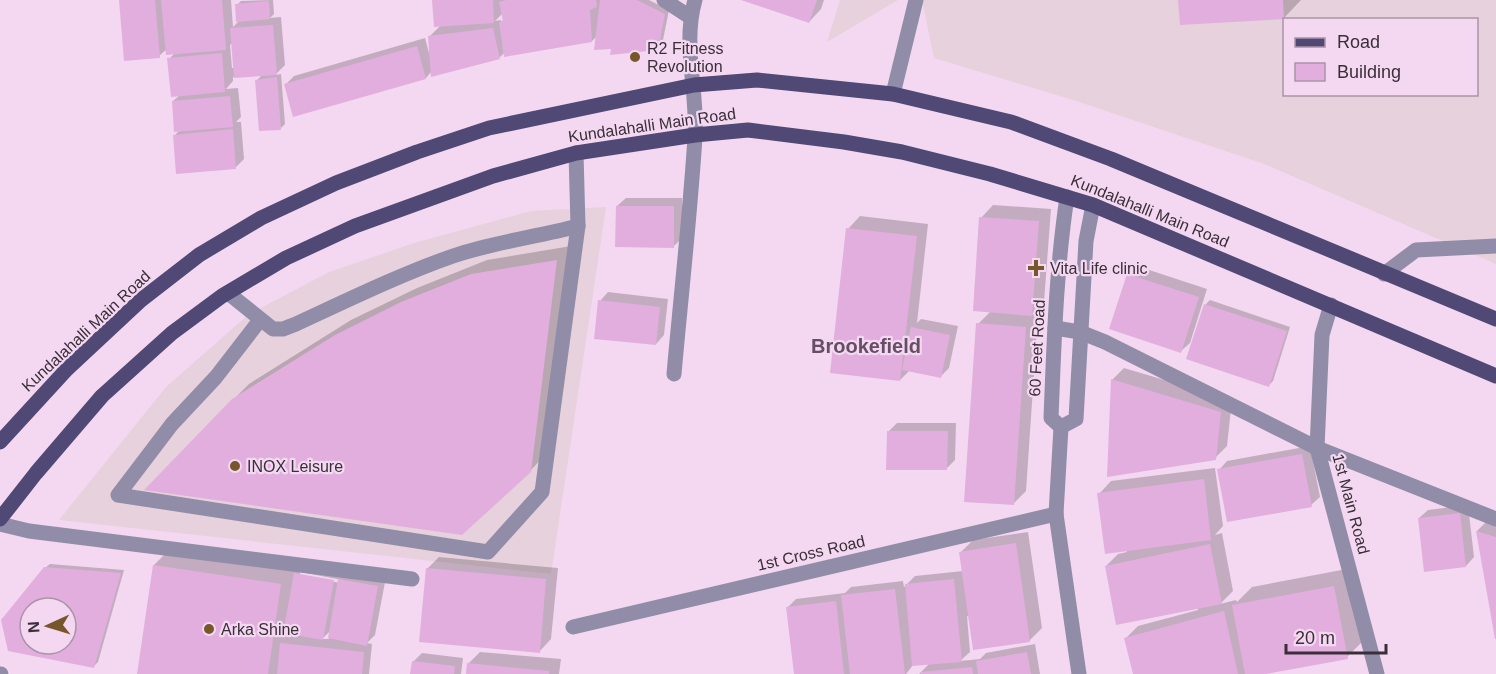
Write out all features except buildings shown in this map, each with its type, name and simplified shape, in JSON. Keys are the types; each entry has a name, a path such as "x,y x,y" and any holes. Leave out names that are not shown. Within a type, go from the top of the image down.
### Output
{"main road":[{"name":"Kundalahalli Main Road","path":"0,442 67,369 141,300 199,255 261,218 356,175 489,128 694,85 757,80 893,94 1011,122 1083,148 1496,319"},
{"name":"Kundalahalli Main Road","path":"0,519 36,472 102,396 172,333 228,293 286,258 355,225 493,176 576,153 695,135 748,130 902,152 990,174 1094,205 1496,376"}],"street":[{"path":"664,0 690,17"},
{"path":"674,374 695,135 694,85 689,37 690,17 695,0"},
{"path":"893,94 916,0"},
{"path":"260,320 216,377 171,424 118,495 488,552 542,492 579,226 576,153"},
{"name":"60 Feet Road","path":"1067,197 1062,229 1051,418 1061,427 1056,514 1079,674"},
{"path":"1061,427 1076,419 1086,241 1094,205"},
{"path":"228,293 273,329 283,329 393,279 453,256 579,226"},
{"path":"1384,274 1416,250 1496,246"},
{"name":"1st Main Road","path":"1331,305 1322,336 1317,448 1377,674"},
{"path":"1055,328 1080,332 1105,342 1317,448 1496,519"},
{"name":"1st Cross Road","path":"573,627 1056,514"},
{"path":"0,524 29,531 411,579"}],"shaded area":[{"path":"840,0 898,0 827,42"},
{"path":"922,0 1496,0 1496,264 1264,164 1073,100 934,58"},
{"path":"606,207 551,574 59,520 166,387 249,314 329,272 414,243 531,211"}],"place":[{"name":"R2 Fitness Revolution","path":"635,57"},
{"name":"Vita Life clinic","path":"1036,268"},
{"name":"INOX Leisure","path":"235,466"},
{"name":"Arka Shine","path":"209,629"}],"district":[{"name":"Brookefield","path":"866,346"}]}
